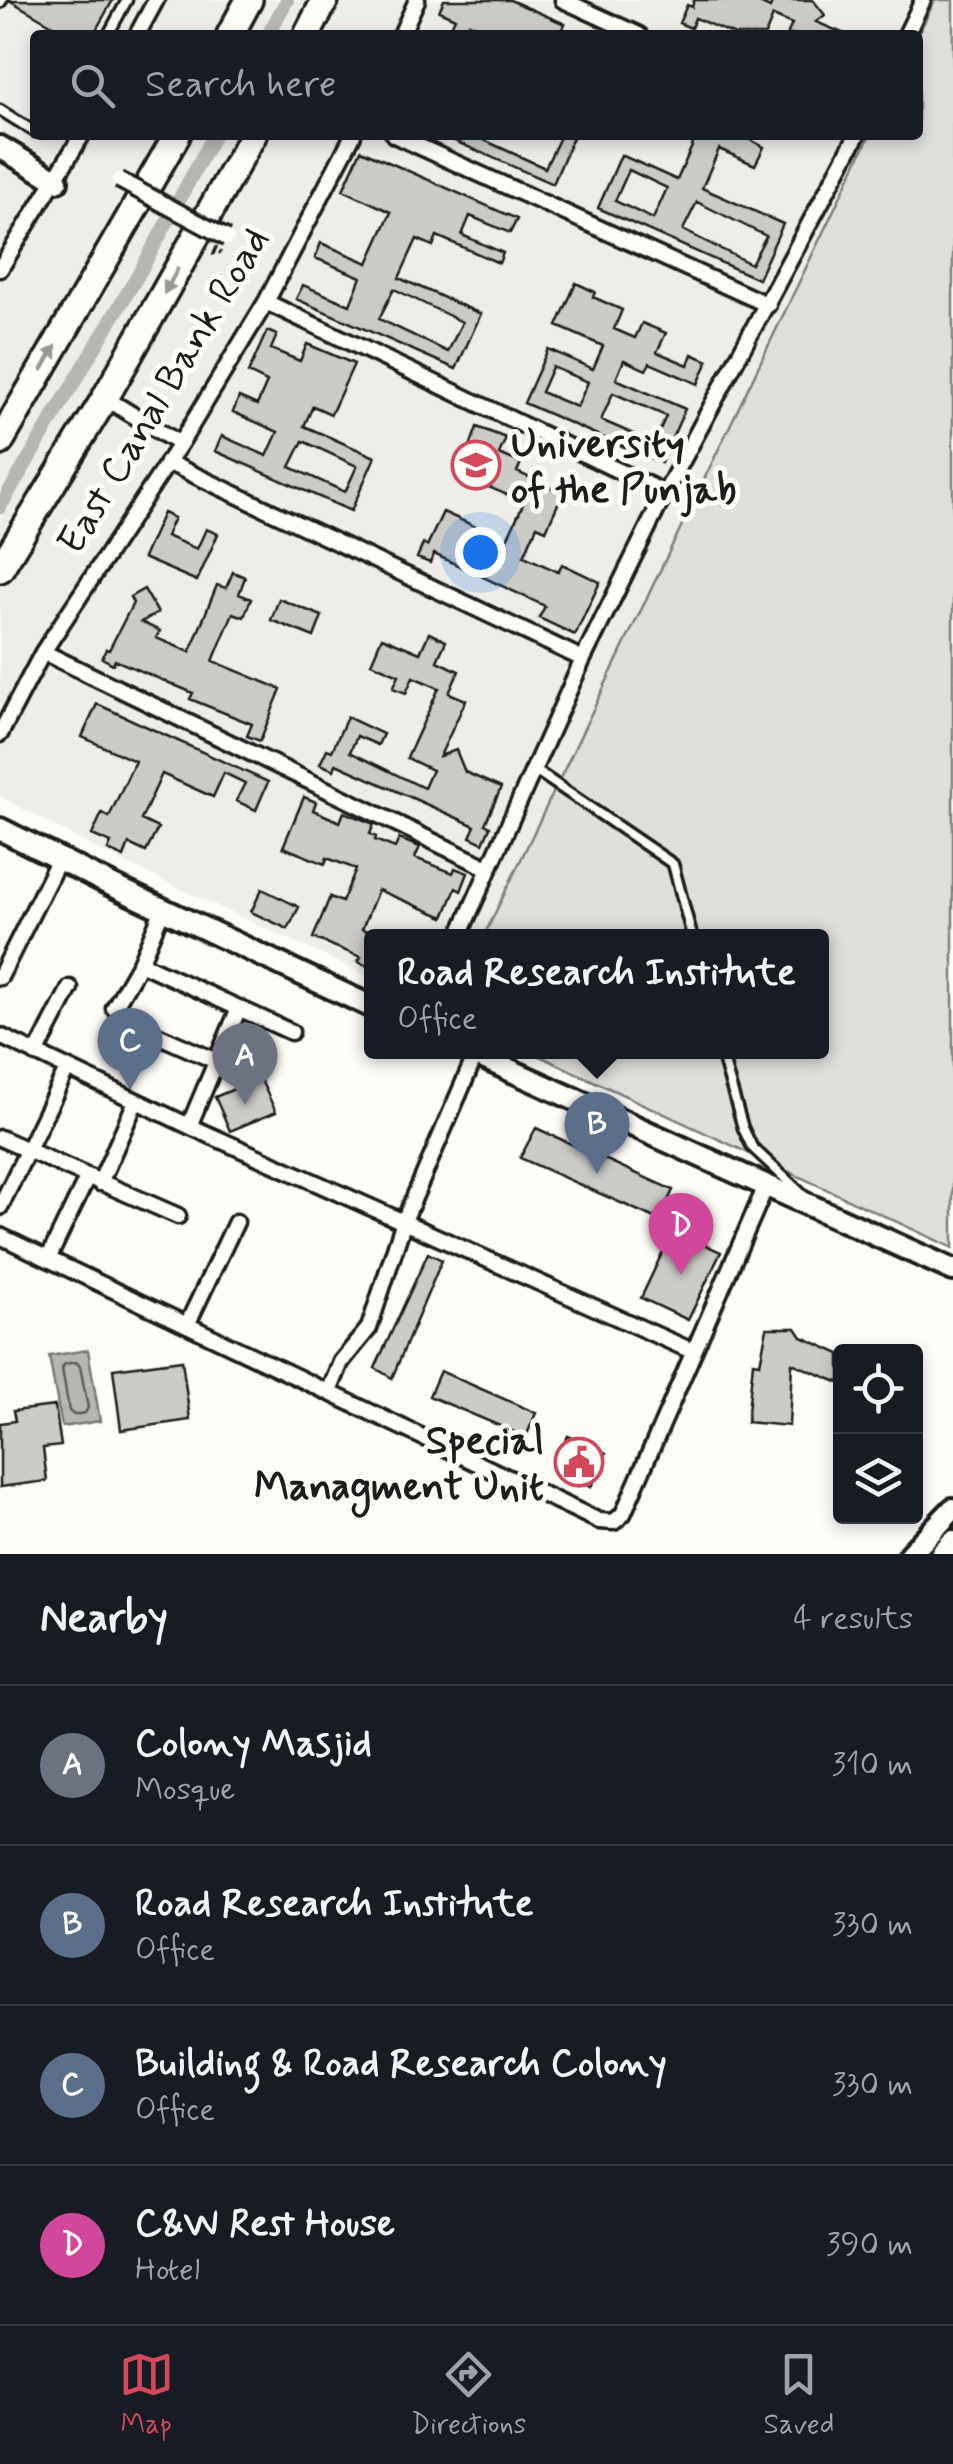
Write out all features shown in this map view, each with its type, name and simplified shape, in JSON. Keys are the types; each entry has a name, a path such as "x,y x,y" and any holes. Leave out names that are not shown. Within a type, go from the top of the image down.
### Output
{"highway":[{"path":"233,30 249,0"},
{"path":"310,30 325,0"},
{"path":"0,442 174,140"},
{"name":"East Canal Bank Road","path":"0,569 105,398 251,140"}],"street":[{"path":"140,30 156,0"},
{"path":"402,30 417,0"},
{"path":"563,0 628,30"},
{"path":"908,30 923,0"},
{"path":"0,269 79,140"},
{"name":"East Canal Bank Road","path":"0,734 43,652 180,444 266,302 350,140"},
{"path":"405,140 768,305"},
{"path":"462,929 583,659 664,493 854,140"},
{"path":"0,147 56,181"},
{"path":"119,180 227,238"},
{"path":"266,302 664,493"},
{"path":"105,398 180,444"},
{"path":"167,462 583,659"},
{"path":"43,652 488,868"},
{"path":"0,829 364,1003"},
{"path":"0,977 58,858"},
{"path":"164,910 114,1008 130,1023 216,1061"},
{"path":"140,963 291,1032"},
{"path":"36,1054 70,988"},
{"path":"189,1126 239,1008"},
{"path":"0,1036 189,1126 692,1351"},
{"path":"329,1392 341,1362 369,1328 404,1222 471,1059"},
{"path":"486,1059 953,1270"},
{"path":"0,1207 67,1069"},
{"path":"48,1259 136,1101"},
{"path":"0,1138 178,1216"},
{"path":"0,1236 599,1521 614,1522 623,1514 766,1186"},
{"path":"187,1325 236,1222"},
{"path":"910,1554 953,1509"},
{"path":"941,1554 953,1542"}],"lane":[{"path":"111,30 127,0"},
{"path":"0,110 30,129"},
{"path":"535,770 672,864 690,929"},
{"path":"723,1059 746,1136 762,1158 803,1192 808,1206"}],"shaded area":[{"name":"University of the Punjab","path":"0,0 953,0 953,1248 546,1059 829,1059 829,929 364,929 364,974 102,852 0,796"},
{"path":"935,0 953,0 953,1248 546,1059 829,1059 829,929 487,929 868,140 923,140 920,30"}],"water":[{"path":"88,1350 100,1421 62,1427 49,1356"}],"building":[{"path":"9,0 113,0 96,30 61,30"},
{"path":"444,0 510,0 565,24 562,30 484,30 469,23 466,30 449,30 455,18 439,11"},
{"path":"694,0 753,0 770,8 773,0 813,0 825,15 816,22 835,30 789,30 792,24 773,16 767,30 723,30 695,18 691,28 679,23 687,5 692,7"},
{"path":"452,140 484,140 545,168 559,140 572,140 553,184"},
{"path":"695,140 751,140 764,147 755,165 719,149 702,188 783,224 758,279 598,208 621,155 677,180","holes":["629,170 667,188 653,219 615,201","697,202 766,236 751,264 683,230"]},
{"path":"361,150 517,219 510,233 470,216 462,235 503,253 499,263 437,236 433,246 417,239 399,278 481,314 456,369 296,299 303,285 350,305 361,277 315,258 321,243 368,263 391,212 343,190","holes":["394,289 462,322 448,352 379,319"]},
{"path":"576,283 595,292 593,297 622,310 614,329 635,338 642,323 666,333 657,352 688,365 692,354 708,361 698,384 650,363 646,370 624,360 616,379 685,409 661,463 524,403 548,349 593,369 603,346 557,326","holes":["552,367 588,382 577,407 541,392","613,393 666,416 654,443 601,420"]},
{"path":"267,331 277,335 271,349 300,361 307,344 354,364 331,414 313,406 304,426 375,457 351,511 215,451 222,436 267,456 278,432 233,412 239,397 257,405 267,382 248,373","holes":["303,441 357,466 345,492 290,467"]},
{"path":"477,427 506,438 499,454 521,463 517,472 563,493 546,530 537,526 524,556 558,572 562,564 600,582 575,635 539,618 545,606 434,554 430,563 417,558 443,512 481,529 477,536 503,548 524,502 460,475"},
{"path":"163,513 174,518 166,536 197,549 206,529 218,534 197,581 143,558"},
{"path":"233,572 245,577 239,594 251,599 244,617 233,613 213,661 281,689 260,741 247,736 252,724 190,699 193,693 102,658 133,603 130,597 144,589 158,613 141,622 160,631 156,638 190,652 217,585 226,588"},
{"path":"279,599 322,616 314,637 271,620"},
{"path":"429,633 446,641 437,661 459,671 449,693 466,700 440,756 456,750 465,772 501,788 485,824 490,827 483,843 470,837 475,826 336,764 334,770 320,764 327,749 332,751 347,717 383,734 378,745 357,736 350,752 424,788 432,770 407,758 439,688 413,677 406,693 393,688 399,675 371,663 382,637 420,653"},
{"path":"97,704 268,782 256,810 236,801 245,783 224,773 213,797 162,774 141,820 158,828 146,852 129,844 124,857 108,850 111,843 92,835 102,813 109,817 135,761 82,737"},
{"path":"304,797 316,802 313,810 340,822 344,812 374,824 370,834 375,840 395,848 399,839 420,847 415,858 453,873 455,868 468,873 461,891 456,888 444,917 378,890 362,929 364,965 358,962 361,957 313,938 330,897 342,902 356,869 327,858 325,864 283,847"},
{"path":"262,889 299,907 288,929 251,912"},
{"path":"260,1078 276,1112 230,1131 215,1097"},
{"path":"536,1128 673,1190 659,1220 520,1158"},
{"path":"673,1230 721,1252 688,1320 641,1298"},
{"path":"428,1253 442,1260 392,1378 375,1368"},
{"path":"767,1328 796,1328 802,1337 833,1351 833,1380 792,1363 789,1426 747,1422 753,1362 760,1363"},
{"path":"182,1360 190,1420 121,1430 113,1369"},
{"path":"440,1371 536,1413 526,1437 429,1396"},
{"path":"55,1406 61,1446 43,1448 47,1481 0,1487 0,1423 15,1421 13,1411"},
{"name":"Special Managment Unit","path":"568,1436 606,1453 591,1487 553,1470"}],"waterway":[{"path":"271,30 287,0"},
{"path":"0,507 141,270 211,140"}],"place":[{"name":"University of the Punjab","path":"476,465"},
{"name":"Building & Road Research Colony","path":"130,1090"},
{"name":"Colony Masjid","path":"245,1105"},
{"name":"Road Research Institute","path":"597,1174"},
{"name":"C&W Rest House","path":"681,1275"},
{"name":"Special Managment Unit","path":"579,1462"}]}
